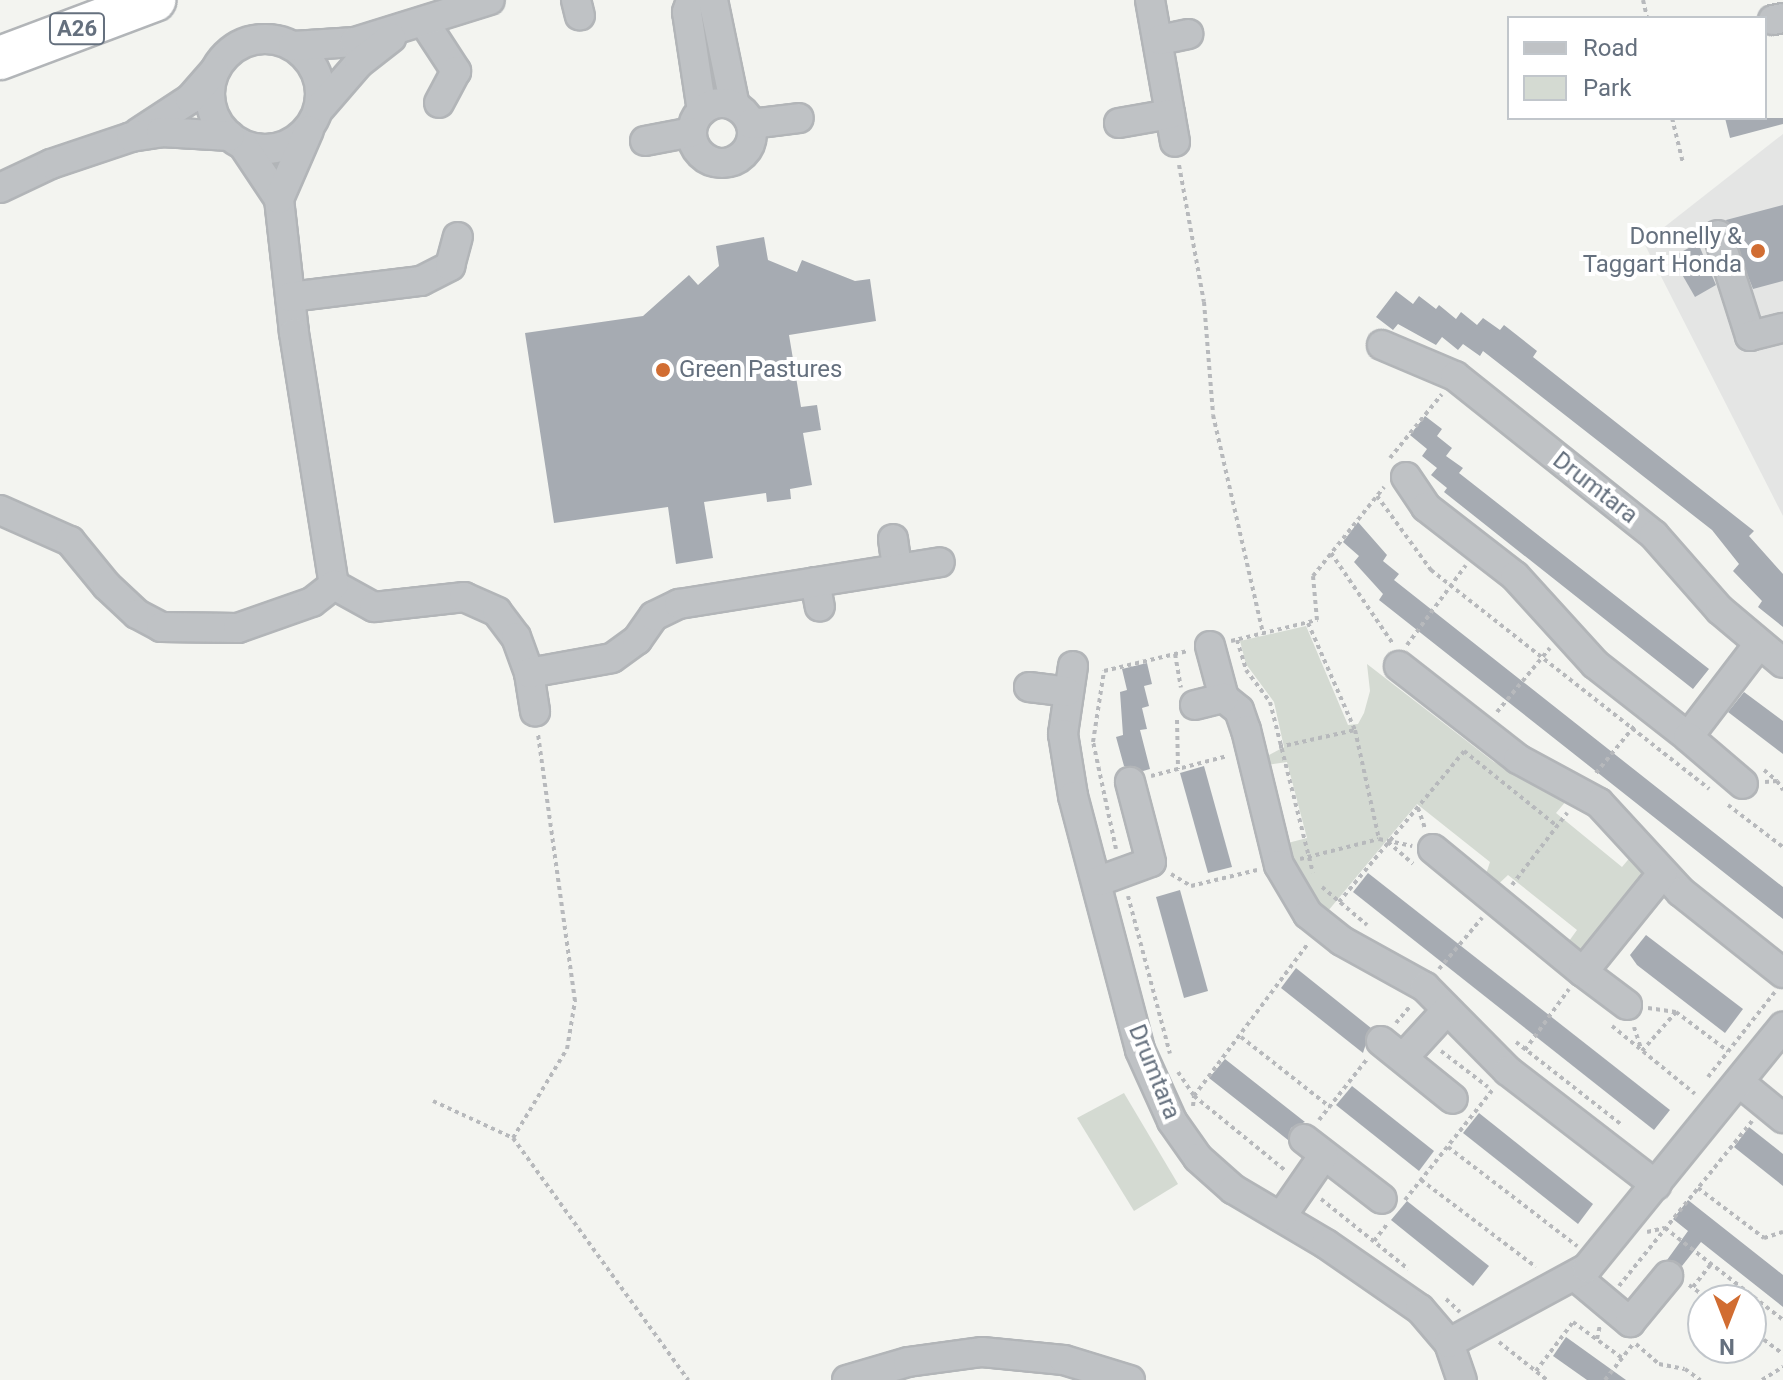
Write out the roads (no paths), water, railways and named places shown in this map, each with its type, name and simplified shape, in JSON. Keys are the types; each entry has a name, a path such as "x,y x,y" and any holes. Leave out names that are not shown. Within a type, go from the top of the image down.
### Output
{"highway":[{"name":"A26","path":"0,58 154,0"}],"street":[{"path":"131,137 190,99 228,53 251,41 276,40 293,46 355,42 490,0"},
{"path":"691,0 687,12 697,122 704,157 731,162 746,151 743,115 713,0"},
{"path":"1150,0 1160,40 1175,142"},
{"path":"413,26 466,73 439,103"},
{"path":"0,188 51,164 131,137 161,132 236,140 258,149 288,145 359,63 413,26"},
{"path":"1160,40 1188,34"},
{"path":"279,199 316,116 317,72 293,46"},
{"path":"217,67 211,81 213,111 279,199 290,297 334,585"},
{"path":"645,141 697,122 718,103 743,115 799,118"},
{"path":"1119,123 1170,114"},
{"path":"1718,235 1750,336 1783,328"},
{"path":"290,297 381,278 421,281 450,266 458,237"},
{"name":"Drumtara","path":"1382,345 1455,376 1654,535 1720,610 1783,663"},
{"path":"1393,474 1426,507 1515,576 1595,664 1743,784"},
{"path":"0,510 70,541 107,586 137,614 161,627 238,628 312,602 334,585"},
{"path":"893,539 897,568"},
{"path":"529,673 612,658 637,640 654,616 679,604 817,595 897,568 940,562"},
{"path":"334,585 374,607 464,597 497,612 516,637 529,673 535,712"},
{"path":"1224,643 1224,698"},
{"path":"1688,737 1759,644"},
{"path":"1399,666 1518,759 1599,803 1663,873 1783,973"},
{"name":"Drumtara","path":"1029,687 1070,679 1067,768 1110,876 1140,1050 1172,1121 1214,1174 1420,1309 1449,1343 1462,1380"},
{"path":"1195,705 1224,698"},
{"path":"1224,698 1239,710 1242,754 1269,868 1319,926 1433,977 1447,1010 1508,1071 1656,1185"},
{"path":"1110,876 1151,862 1130,782"},
{"path":"1433,849 1489,911 1576,981 1627,1005"},
{"path":"1576,981 1663,873"},
{"path":"1447,1010 1392,1050 1453,1099"},
{"path":"1449,1343 1585,1268 1783,1027"},
{"path":"1739,1082 1775,1111"},
{"path":"1281,1217 1293,1176 1314,1147 1382,1199"},
{"path":"1585,1268 1633,1332 1680,1282"},
{"path":"847,1380 933,1356 982,1352 1064,1360 1130,1380"}],"place":[{"name":"Donnelly & Taggart Honda","path":"1758,251"},
{"name":"Green Pastures","path":"663,370"}]}
